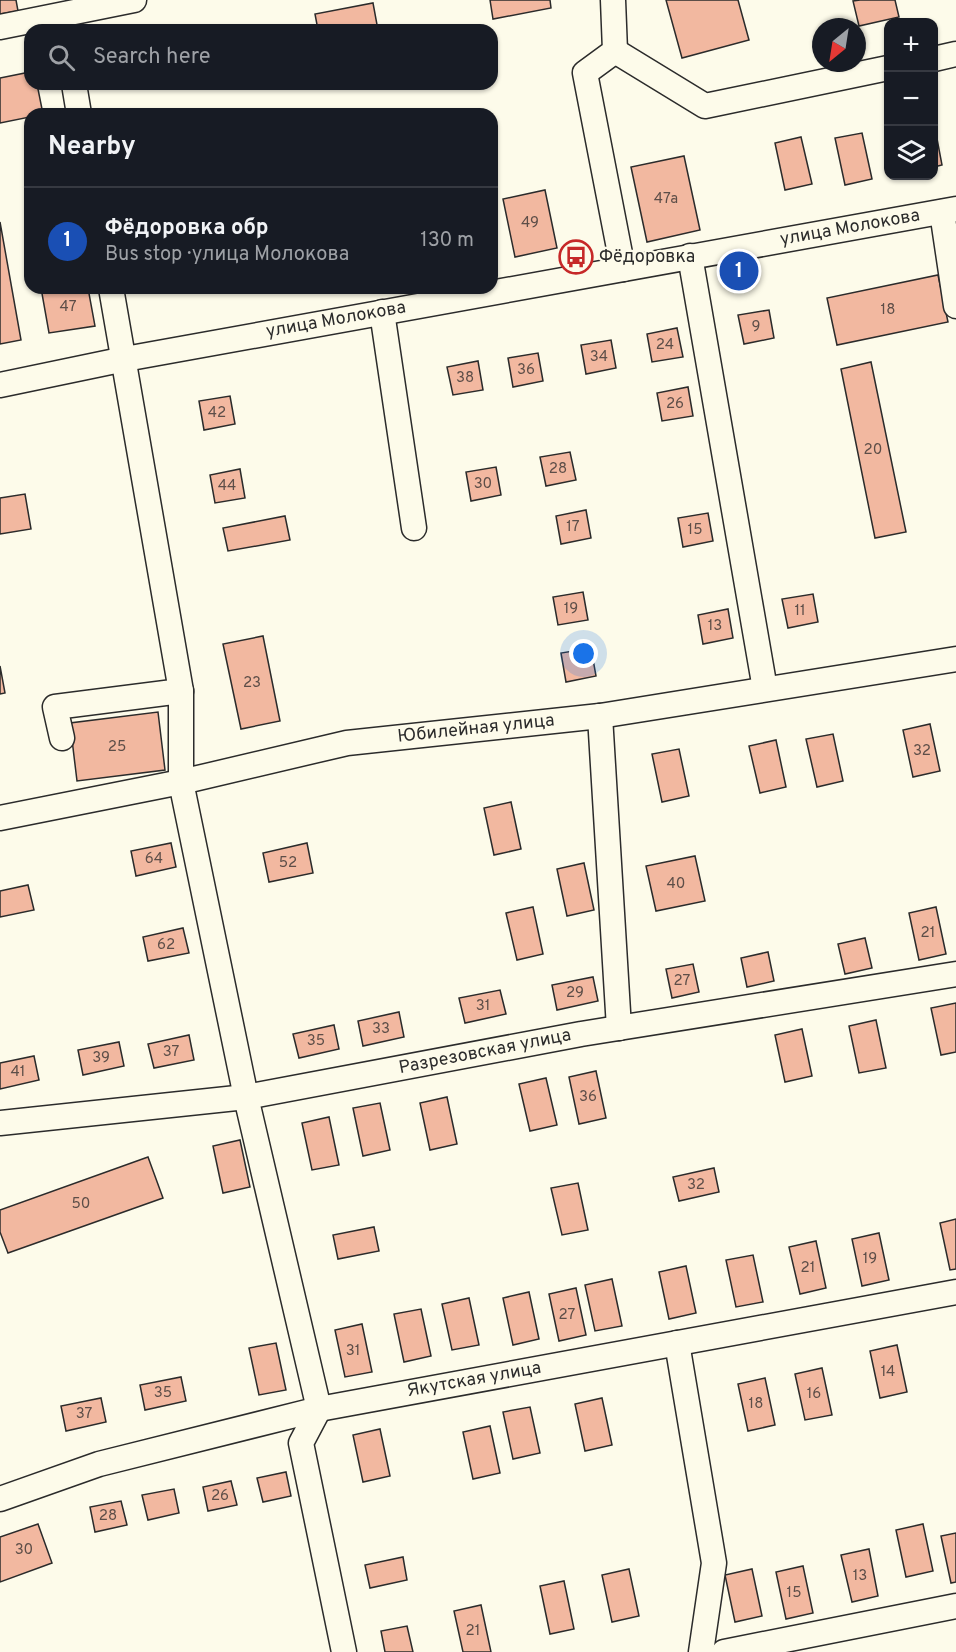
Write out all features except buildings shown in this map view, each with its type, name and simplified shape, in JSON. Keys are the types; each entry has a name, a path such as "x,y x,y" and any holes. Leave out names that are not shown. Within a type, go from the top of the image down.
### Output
{"street":[{"path":"0,27 134,0"},
{"path":"613,0 615,51"},
{"path":"615,51 705,105 884,69"},
{"path":"615,51 585,73 623,269"},
{"path":"938,58 956,54"},
{"path":"75,90 78,108"},
{"path":"949,210 956,306"},
{"name":"улица Молокова","path":"498,291 949,210"},
{"path":"690,256 765,689"},
{"path":"112,294 181,691 181,782 246,1096 319,1408 301,1443 344,1652"},
{"name":"улица Молокова","path":"0,385 125,359 483,294"},
{"path":"382,312 414,528"},
{"name":"Юбилейная улица","path":"0,818 181,782 347,743 600,716 956,659"},
{"path":"62,738 55,707 181,691"},
{"path":"600,716 619,1028"},
{"name":"Разрезовская улица","path":"4,1125 246,1096 619,1028 956,974"},
{"name":"Якутская улица","path":"0,1499 99,1464 319,1408 956,1292"},
{"path":"677,1343 714,1563 701,1652"},
{"path":"724,1652 956,1606"}],"place":[{"name":"Фёдоровка","path":"576,257"},
{"name":"Фёдоровка обр","path":"739,271"}]}
